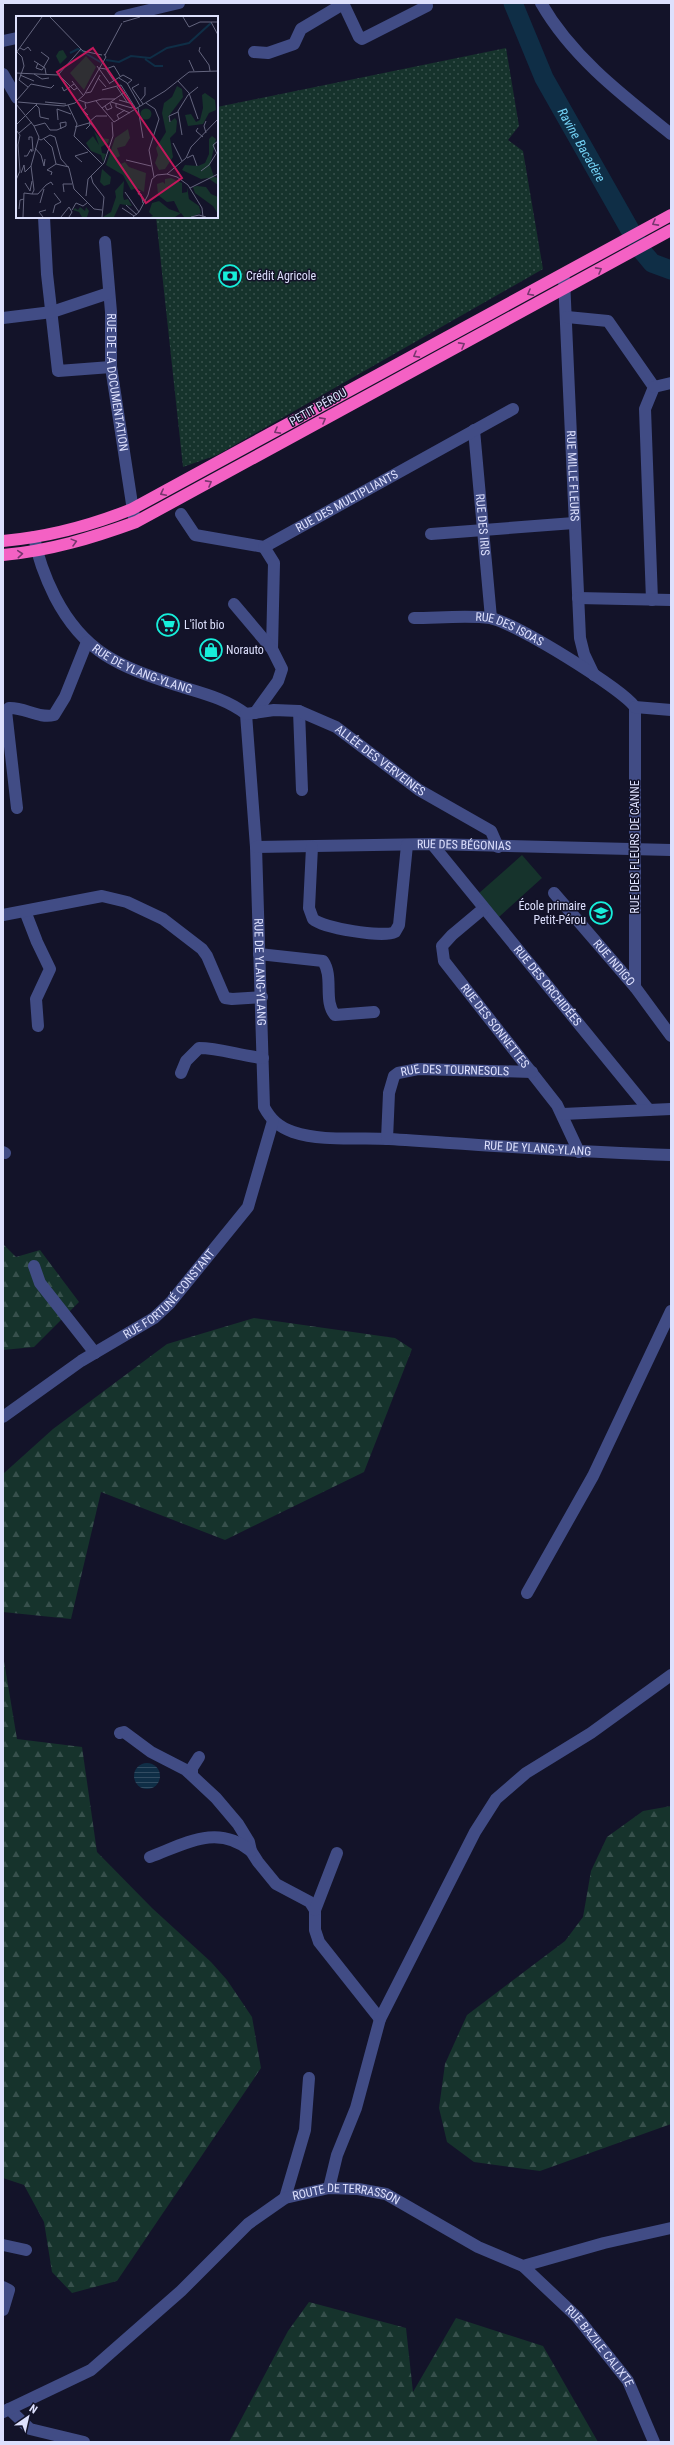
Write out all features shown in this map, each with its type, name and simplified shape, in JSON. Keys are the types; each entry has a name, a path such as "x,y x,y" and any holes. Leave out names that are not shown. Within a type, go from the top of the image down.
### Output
{"highway":[{"name":"PETIT PÉROU","path":"3,541 34,537 85,526 132,509 671,215"},
{"name":"PETIT PÉROU","path":"3,555 36,552 98,536 136,522 671,230"}],"street":[{"path":"124,16 179,3"},
{"path":"540,3 552,23 586,64 671,134"},
{"path":"254,52 268,53 294,44 301,29 343,4 359,37 362,39 426,6"},
{"path":"3,41 16,38"},
{"path":"3,74 16,96"},
{"path":"44,218 58,371 111,367"},
{"name":"RUE DE LA DOCUMENTATION","path":"105,242 109,293 111,367 132,509 136,522"},
{"name":"RUE MILLE FLEURS","path":"564,274 567,317 574,523 581,645 594,675"},
{"path":"3,318 52,312 109,293"},
{"path":"567,317 608,321 654,387"},
{"path":"654,387 671,383"},
{"path":"652,600 644,409 654,387"},
{"name":"RUE DES MULTIPLIANTS","path":"264,547 513,409"},
{"name":"RUE DES IRIS","path":"474,430 491,618"},
{"path":"182,514 195,536 264,547 274,563 272,649"},
{"path":"431,534 574,523"},
{"name":"RUE DE YLANG-YLANG","path":"34,537 36,552 43,573 64,614 86,642 108,659 132,670 224,700 250,713 262,997 264,1107 273,1121 293,1132 312,1136 671,1156"},
{"path":"578,598 671,600"},
{"path":"234,604 272,649 280,662 281,676 250,713"},
{"name":"RUE DES ISOAS","path":"414,618 491,618 515,628 594,675 618,690 635,707"},
{"path":"17,808 6,710 9,708 16,708 40,715 54,715 65,697 86,642"},
{"path":"635,707 671,710"},
{"name":"RUE DES FLEURS DE CANNE","path":"635,707 635,987"},
{"name":"ALLÉE DES VERVEINES","path":"250,713 274,710 298,711 336,727 419,790 479,822 491,831 498,847"},
{"path":"298,711 302,790"},
{"name":"RUE DES BÉGONIAS","path":"256,847 432,844 498,847 671,850"},
{"name":"RUE DES ORCHIDÉES","path":"432,844 483,909 649,1110"},
{"path":"312,847 310,908 313,919 326,926 383,935 395,932 399,925 407,845"},
{"name":"RUE INDIGO","path":"554,893 635,987 671,1036"},
{"path":"3,915 102,896 127,902 162,919 202,949 207,956 225,998 262,997"},
{"name":"RUE DES SONNETTES","path":"483,909 442,946 444,961 532,1072 563,1114 579,1152"},
{"path":"26,910 37,942 50,969 36,999 38,1026"},
{"path":"259,954 323,961 328,969 331,1008 335,1015 374,1012"},
{"path":"181,1073 186,1061 199,1048 212,1048 238,1056 263,1058"},
{"name":"RUE DES TOURNESOLS","path":"387,1139 389,1093 394,1076 398,1073 418,1069 532,1072"},
{"path":"563,1114 671,1109"},
{"name":"RUE FORTUNÉ CONSTANT","path":"3,1417 95,1353 163,1311 243,1214 252,1197 273,1121"},
{"path":"34,1266 40,1283 95,1353"},
{"path":"527,1593 593,1476 671,1311"},
{"path":"329,2188 337,2155 356,2108 380,2019 475,1832 496,1799 526,1773 591,1733 671,1675"},
{"path":"120,1733 124,1732 132,1736 151,1752 192,1775 238,1824 249,1842 251,1851"},
{"path":"192,1775 192,1768 200,1757"},
{"path":"150,1857 188,1841 206,1836 238,1842 251,1851 276,1884 310,1902 315,1910"},
{"path":"336,1853 315,1910 315,1930 320,1942 380,2019"},
{"path":"285,2198 305,2130 309,2078"},
{"name":"ROUTE DE TERRASSON","path":"6,2410 91,2370 181,2291 248,2224 285,2198 329,2188 358,2189 386,2194 478,2246 523,2266"},
{"path":"523,2266 604,2243 671,2228"},
{"path":"3,2245 26,2250"},
{"name":"RUE BAZILE CALIXTE","path":"523,2266 577,2317 628,2382 654,2442"},
{"path":"3,2287 9,2290 3,2310"},
{"path":"6,2410 30,2429 84,2442"}],"green space":[{"path":"506,48 519,126 508,140 523,151 543,269 217,455 183,467 156,218 218,218 218,107"},
{"path":"522,855 542,878 499,917 478,894"},
{"path":"3,1244 16,1257 40,1250 79,1302 34,1347 3,1350"},
{"path":"254,1318 395,1338 412,1349 364,1472 225,1540 101,1492 71,1619 3,1612 3,1474 53,1429 167,1344"},
{"path":"3,1655 17,1739 82,1747 97,1852 152,1908 211,1962 227,1980 252,2017 261,2068 117,2281 72,2293 52,2272 44,2222 24,2185 3,2178"},
{"path":"671,1806 671,2124 540,2171 474,2162 447,2142 439,2108 445,2064 467,2015 565,1941 583,1917 591,1871 607,1837 643,1811"},
{"path":"309,2302 406,2328 413,2392 456,2318 543,2346 598,2442 229,2442 288,2331"}],"water":[{"path":"147,1763 156,1767 160,1776 156,1785 147,1789 138,1785 134,1776 138,1767"}],"waterway":[{"name":"Ravine Bacadère","path":"513,3 544,78 642,251 652,263 671,270"}],"place":[{"name":"Crédit Agricole","path":"230,276"},
{"name":"L'îlot bio","path":"168,625"},
{"name":"Norauto","path":"211,650"},
{"name":"École primaire Petit-Pérou","path":"601,913"}]}
